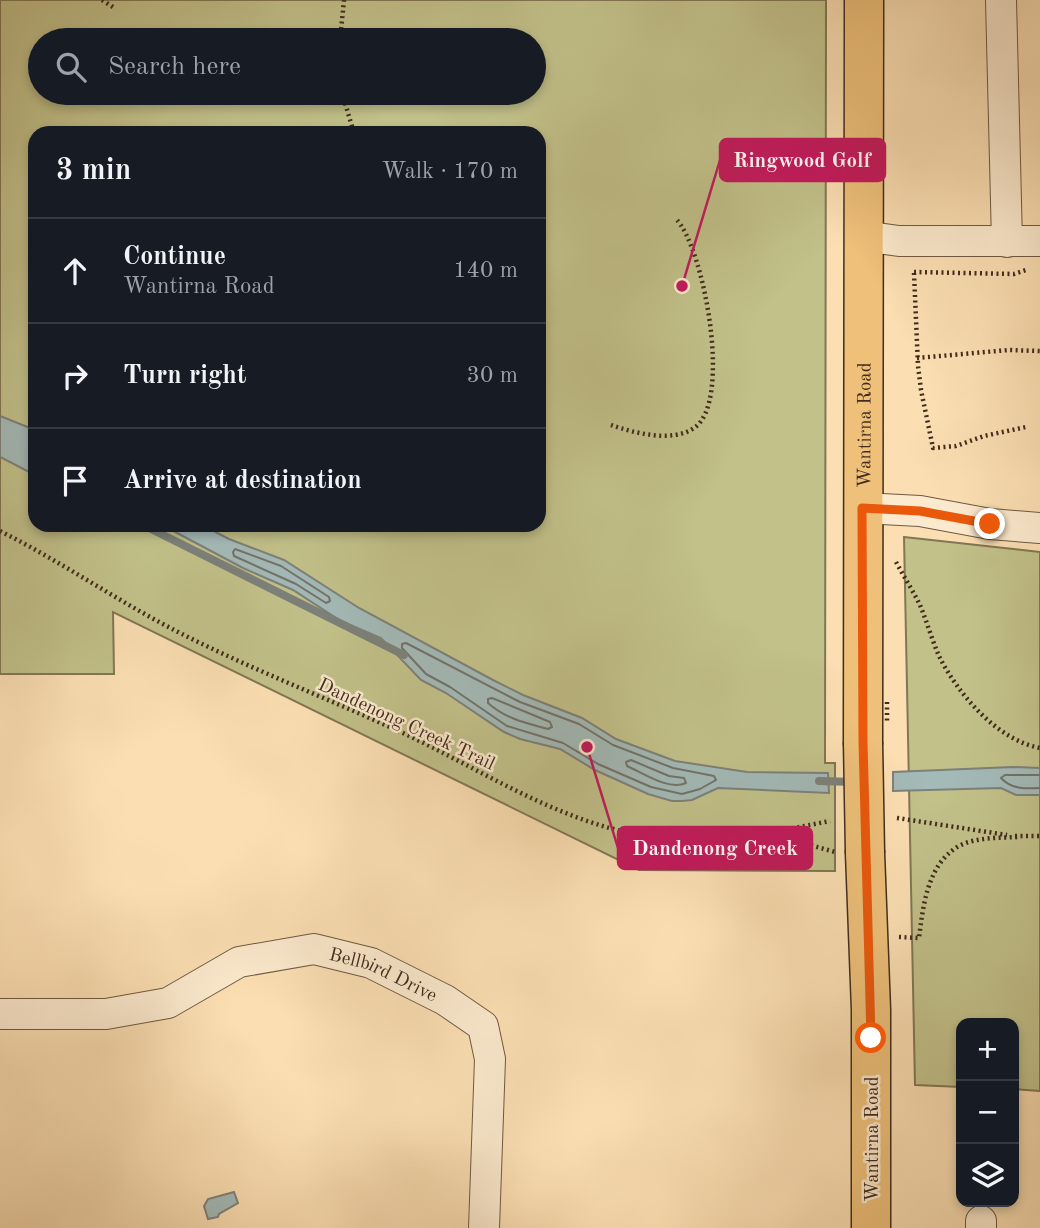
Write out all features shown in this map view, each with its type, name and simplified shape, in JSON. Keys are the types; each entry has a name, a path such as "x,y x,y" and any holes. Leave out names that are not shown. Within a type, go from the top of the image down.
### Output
{"main road":[{"name":"Wantirna Road","path":"864,0 863,742 852,853 871,1010 871,1228"}],"street":[{"path":"1001,0 1007,242"},
{"path":"863,236 898,241 1039,244"},
{"path":"862,508 920,511 990,524 1040,528"},
{"name":"Bellbird Drive","path":"0,1014 106,1014 168,1003 239,962 314,949 371,963 445,1000 484,1026 490,1059 484,1228"}],"path":[{"path":"102,0 113,7"},
{"path":"341,28 344,0"},
{"path":"346,105 352,126"},
{"path":"611,425 635,432 678,434 697,426 708,408 712,376 712,340 705,290 685,234 676,219"},
{"path":"915,273 920,390 933,448 956,446 984,436 1026,427"},
{"path":"917,358 1009,350 1040,351"},
{"name":"Dandenong Creek Trail","path":"0,531 178,632 403,733 579,818 614,830 689,839 746,837 830,821"},
{"path":"895,560 920,605 940,657 967,698 986,719 1009,737 1040,748"},
{"path":"897,818 1018,837"},
{"path":"892,936 919,938 924,897 939,864 958,846 985,839 1040,836"},
{"path":"746,837 852,853"}],"shaded area":[{"path":"0,0 826,0 825,763 835,763 835,871 639,870 113,612 114,674 0,674"},
{"path":"904,537 1040,552 1040,1091 1019,1089 1019,1018 956,1018 956,1087 915,1085"}],"water":[{"path":"0,416 28,427 28,471 0,457"},
{"path":"175,532 216,532 284,560 359,608 493,680 582,718 616,739 675,761 747,772 828,773 829,793 718,788 692,800 682,801 648,794 595,770 560,749 504,732 446,693 421,680 381,638 341,621 293,590 243,568"},
{"path":"1040,768 1040,795 1016,795 1001,788 893,791 893,772"},
{"path":"234,1192 238,1203 218,1217 208,1219 204,1206 208,1199"}],"waterway":[{"path":"157,532 404,655"},
{"path":"819,781 855,782"}],"place":[{"name":"Ringwood Golf","path":"682,286"},
{"name":"Dandenong Creek","path":"587,747"}],"route":[{"path":"871,1038 863,742 862,508 920,511 990,524"}]}
